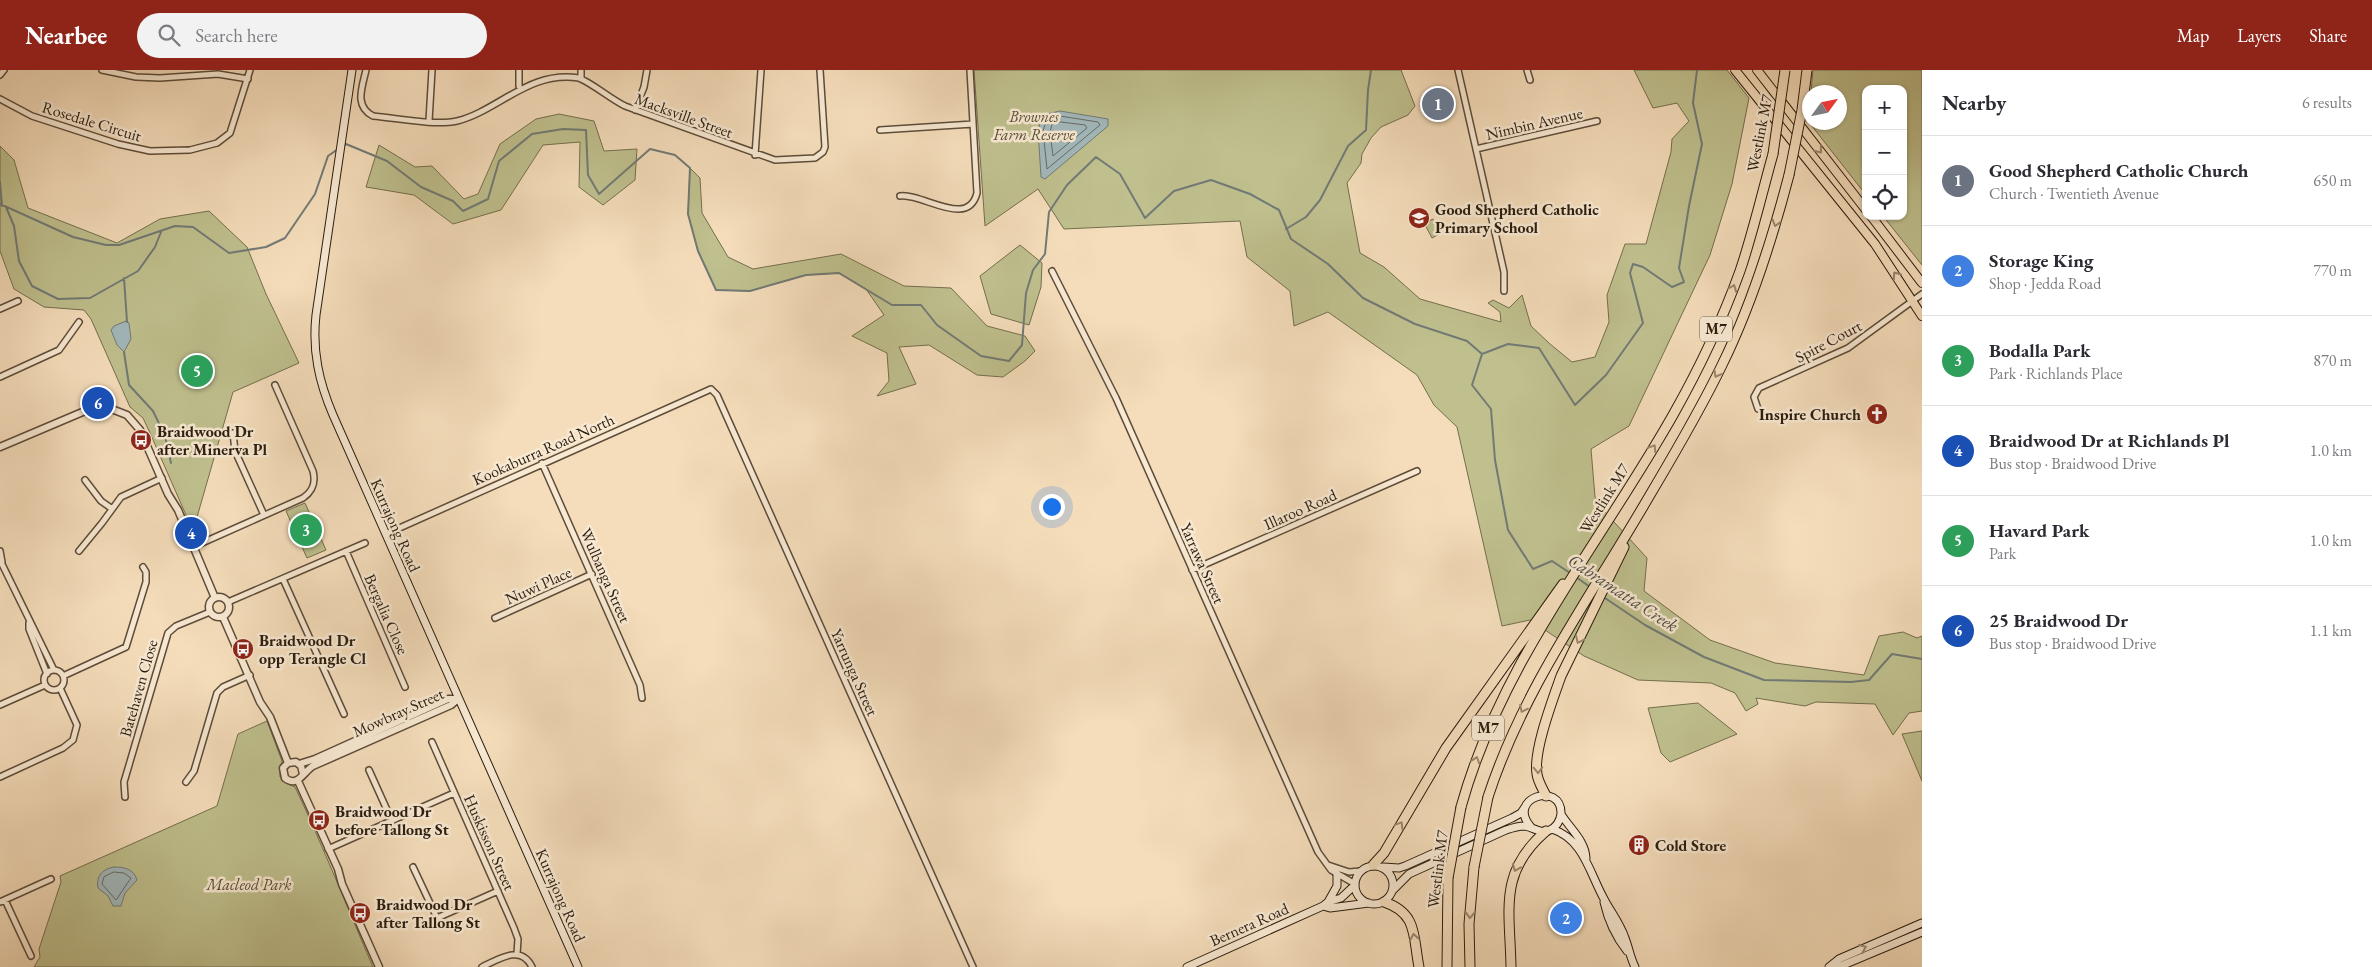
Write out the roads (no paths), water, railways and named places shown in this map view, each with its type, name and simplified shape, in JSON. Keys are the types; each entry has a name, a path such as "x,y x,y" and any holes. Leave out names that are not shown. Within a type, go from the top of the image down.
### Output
{"highway":[{"name":"Westlink M7","path":"1447,967 1448,878 1461,807 1479,750 1491,722 1526,654 1688,388 1728,303 1750,240 1773,154 1785,70"},
{"name":"M7","path":"1470,967 1470,924 1474,867 1488,797 1512,731 1546,666 1646,502 1722,365 1736,334 1758,281 1789,176 1807,70"},
{"path":"1546,796 1538,780 1536,767 1561,676 1646,502"},
{"path":"1372,865 1384,853 1446,748 1604,527"},
{"path":"1511,967 1511,880 1518,863 1528,848 1549,830"},
{"path":"1384,902 1403,912 1412,924 1419,967"}],"main road":[{"name":"Kurrajong Road","path":"352,70 334,181 315,325 316,359 321,385 332,415 578,967"},
{"path":"1735,70 1875,244 1922,316"},
{"path":"1757,70 1862,205"},
{"path":"1874,220 1922,283"},
{"path":"1586,859 1586,849 1561,814 1557,803 1546,796 1534,797 1521,813 1512,818 1418,860 1398,868 1372,865 1360,871 1355,885 1359,896 1369,903 1384,902 1409,874 1506,830 1515,827 1531,828 1538,831 1549,830 1570,837 1586,859 1620,942 1635,967"},
{"path":"1526,806 1525,817 1531,828"},
{"path":"1549,830 1558,822 1561,814"},
{"path":"1383,867 1393,879 1393,890"},
{"path":"1326,904 1337,886 1337,874"},
{"name":"Bernera Road","path":"1187,967 1341,898 1355,885"},
{"name":"Bernera Road","path":"1326,904 1330,908 1369,903"},
{"path":"1830,967 1839,959 1922,923"},
{"path":"1830,967 1841,966 1922,932"}],"street":[{"path":"0,75 4,70"},
{"path":"102,70 136,77 160,78 218,74 248,79"},
{"name":"Rosedale Circuit","path":"0,99 32,116 118,144 150,151 190,150 217,143 230,133 250,70"},
{"name":"Macksville Street","path":"366,70 360,95 361,106 373,116 429,121 458,121 531,78 552,74 580,79 606,97 635,110 755,155 789,161 815,158 823,152 825,147 820,70"},
{"path":"429,121 432,70"},
{"path":"519,70 519,86"},
{"path":"580,79 581,70"},
{"path":"635,110 648,70"},
{"path":"755,155 761,70"},
{"path":"900,196 910,195 955,211 971,205 977,193 970,70"},
{"path":"1458,70 1504,272 1504,291"},
{"path":"1527,70 1530,80"},
{"name":"Nimbin Avenue","path":"1476,149 1597,121"},
{"path":"880,130 973,124"},
{"name":"Yarrawa Street","path":"1052,271 1116,398 1318,852 1331,870 1355,885"},
{"name":"Spire Court","path":"1758,409 1754,397 1759,388 1848,348 1922,294"},
{"path":"0,309 18,301"},
{"path":"0,377 59,350 79,322"},
{"path":"193,547 307,494 312,488 315,479 275,385"},
{"name":"Kookaburra Road North","path":"386,534 711,389"},
{"name":"Yarrunga Street","path":"711,389 720,403 973,967"},
{"path":"0,447 86,410 109,408 123,413 138,425 215,598"},
{"path":"233,433 235,451 264,515"},
{"name":"Wulbanga Street","path":"542,464 640,685 642,698"},
{"name":"Illaroo Road","path":"1192,570 1417,471"},
{"path":"79,551 99,528 118,499 127,493 162,478"},
{"path":"85,480 101,501 111,508"},
{"path":"228,602 365,542"},
{"path":"0,551 1,561 29,623 54,670 63,676 64,682 60,688"},
{"name":"Bergalia Close","path":"346,551 405,687"},
{"path":"63,676 126,647 146,582 146,572 143,567"},
{"name":"Nuwi Place","path":"495,618 592,574"},
{"path":"284,579 344,714"},
{"path":"221,597 228,602 228,612 223,617 217,617 210,612 209,605 215,598 221,597"},
{"name":"Batehaven Close","path":"125,797 124,782 168,633 176,626 210,612"},
{"path":"223,617 250,675 260,702 271,719 288,763"},
{"path":"29,623 29,629 47,674 45,684"},
{"path":"47,674 54,670"},
{"path":"186,782 194,771 217,693 223,687 250,675"},
{"path":"45,684 50,689 60,688"},
{"path":"0,705 45,684"},
{"path":"0,776 63,748 73,740 77,725 60,688"},
{"name":"Mowbray Street","path":"299,764 315,759 448,699 458,699"},
{"name":"Mowbray Street","path":"303,774 312,766 451,705 458,699"},
{"name":"Huskisson Street","path":"432,742 517,936 517,954"},
{"path":"294,761 303,768 303,774 298,781 291,782 285,778 283,771 288,763 294,761"},
{"path":"369,770 392,821"},
{"path":"298,781 379,967"},
{"path":"328,849 454,793"},
{"path":"1328,865 1348,872 1360,871"},
{"path":"413,867 437,918 498,891"},
{"path":"31,956 3,901 51,879"},
{"path":"482,967 508,955 517,954 526,957 532,967"}],"water":[{"path":"1060,111 1108,119 1108,126 1045,179 1041,177 1038,130 1043,115"},
{"path":"126,321 129,323 131,339 124,352 117,345 111,330 114,326"},
{"path":"114,867 128,869 134,873 137,880 125,893 121,906 113,906 108,896 98,888 98,880 103,871"}],"waterway":[{"path":"1286,229 1306,217 1320,200 1348,146 1366,130 1371,70"},
{"path":"1482,354 1508,344 1539,348 1575,405 1606,375 1643,323 1630,273 1633,264 1643,267 1672,287 1684,282 1679,268 1702,144 1693,103 1697,70"},
{"name":"Cabramatta Creek","path":"344,146 346,144 387,161 421,187 453,201 463,211 488,199 499,161 532,134 563,129 586,130 588,175 599,194 650,149 675,155 690,168 688,214 698,251 716,290 750,291 806,275 839,273 892,305 921,305 937,325 981,356 1009,361 1022,345 1026,293 1033,270 1045,254 1049,212 1067,185 1096,157 1120,174 1145,218 1174,191 1211,180 1250,194 1279,210 1291,239 1328,264 1363,298 1415,324 1467,341 1482,354 1472,385 1491,409 1495,460 1508,530 1533,569 1552,561 1570,573"},
{"name":"Cabramatta Creek","path":"0,204 73,237 106,245 119,245 175,226 193,227 229,253 266,247 285,238 315,194 328,156 338,149"},
{"path":"0,182 2,206"},
{"path":"6,207 14,226 19,261 32,286 58,299 90,298 138,271 155,247 161,232"},
{"path":"124,278 127,322"},
{"path":"124,352 129,385 153,411 165,436 171,463"},
{"name":"Cabramatta Creek","path":"1576,577 1590,587"},
{"name":"Cabramatta Creek","path":"1602,596 1645,625 1704,657 1764,680 1851,682 1869,680 1892,654 1922,659"}],"place":[{"name":"Good Shepherd Catholic Church","path":"1438,104"},
{"name":"Good Shepherd Catholic Primary School","path":"1419,218"},
{"name":"Havard Park","path":"197,371"},
{"name":"25 Braidwood Dr","path":"98,403"},
{"name":"Inspire Church","path":"1877,414"},
{"name":"Braidwood Dr after Minerva Pl","path":"141,440"},
{"name":"Bodalla Park","path":"306,530"},
{"name":"Braidwood Dr at Richlands Pl","path":"191,533"},
{"name":"Braidwood Dr opp Terangle Cl","path":"243,649"},
{"name":"Braidwood Dr before Tallong St","path":"319,820"},
{"name":"Cold Store","path":"1639,845"},
{"name":"Braidwood Dr after Tallong St","path":"360,913"},
{"name":"Storage King","path":"1566,918"}],"park label":[{"name":"Brownes Farm Reserve","path":"1034,125"},
{"name":"Macleod Park","path":"249,884"}]}
